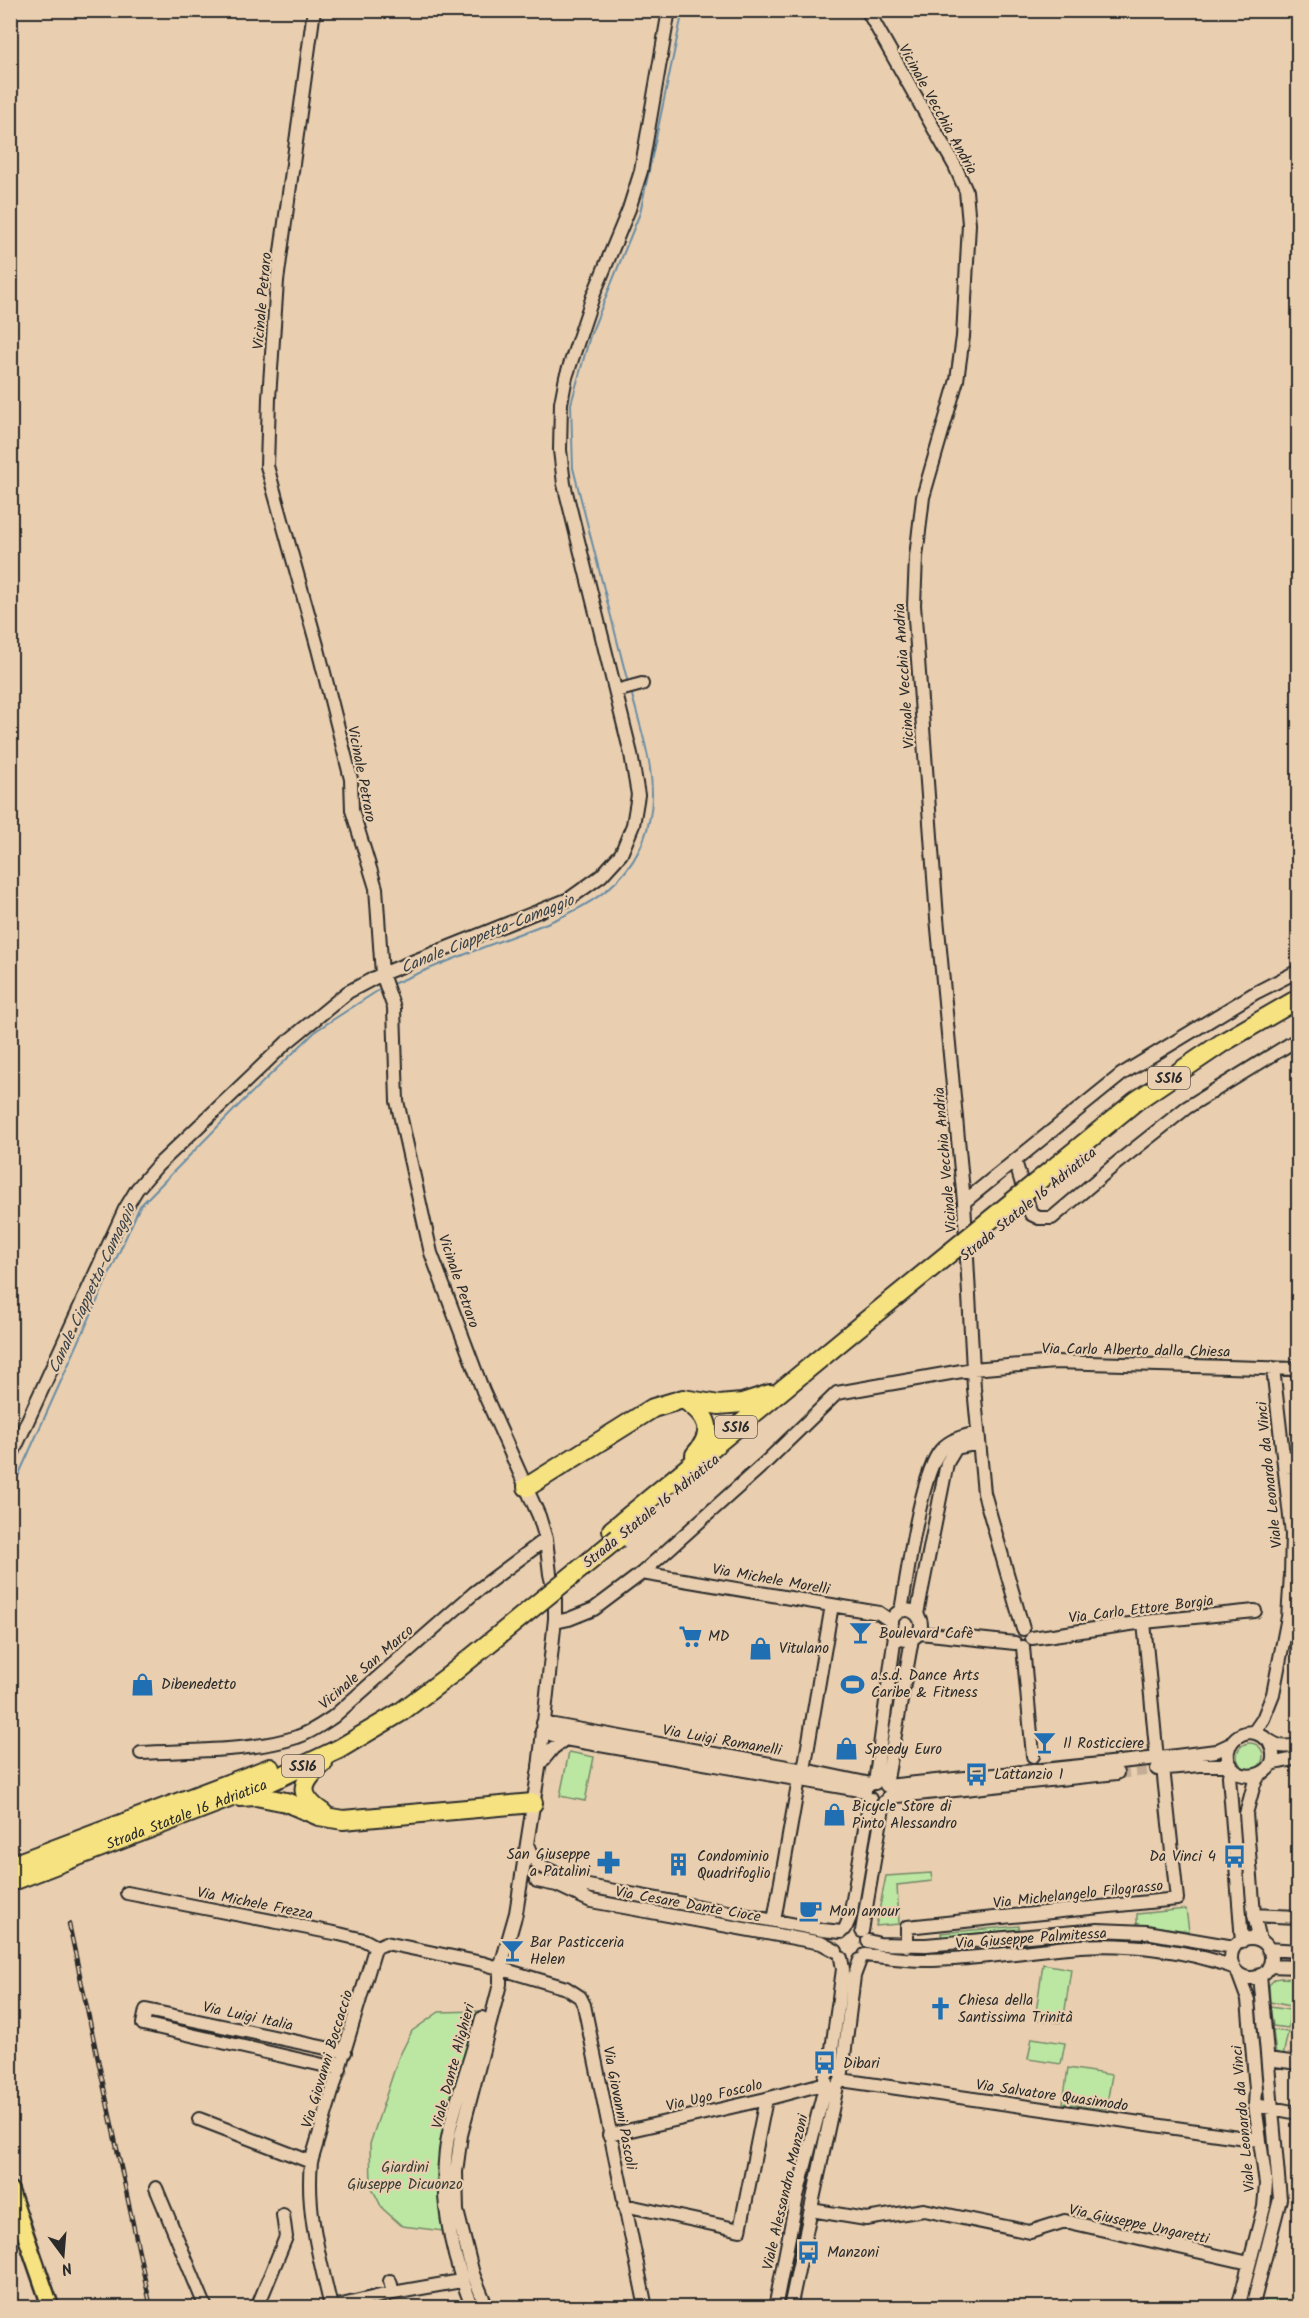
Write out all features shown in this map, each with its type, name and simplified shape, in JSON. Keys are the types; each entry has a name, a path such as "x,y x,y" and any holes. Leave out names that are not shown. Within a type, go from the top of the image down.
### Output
{"highway":[{"name":"Strada Statale 16 Adriatica","path":"1050,1179 1136,1101 1222,1043 1299,999"},
{"name":"Strada Statale 16 Adriatica","path":"10,1866 229,1798 339,1749 401,1712 447,1671 1050,1179 1227,1052 1299,1011"},
{"name":"Strada Statale 16 Adriatica","path":"615,1534 676,1476 781,1390 862,1331"},
{"path":"527,1488 653,1408 684,1400 727,1404 755,1400 781,1390"},
{"path":"676,1476 705,1443 708,1434 703,1415 684,1400"},
{"name":"Strada Statale 16 Adriatica","path":"10,1882 333,1739 447,1671"},
{"path":"329,1818 311,1805 304,1790 307,1778 339,1749"},
{"path":"229,1798 256,1796 286,1802 319,1816 343,1820 533,1803"}],"main road":[{"path":"10,2190 51,2307"}],"street":[{"name":"Vicinale Petraro","path":"314,10 277,281 267,466 309,612 351,779 352,810 376,888 382,976 394,1008 397,1101 431,1253 483,1391 527,1488 546,1539 555,1595 555,1622 543,1727"},
{"path":"10,1459 112,1236 137,1189 158,1166 313,1019 348,992 569,899 601,876 621,854 633,825 638,795 631,754 564,484 560,450 561,403 566,377 641,171 669,10"},
{"name":"Vicinale Vecchia Andria","path":"867,10 955,166 966,191 969,224 963,337 957,380 923,497 918,531 914,598 937,918 964,1202 984,1492 1023,1629 1030,1633 1017,1642"},
{"path":"616,691 642,684"},
{"path":"964,1202 1122,1074 1255,993 1299,971"},
{"path":"1015,1161 1031,1214 1039,1218 1052,1218 1110,1168 1186,1108 1299,1039"},
{"name":"Via Carlo Alberto dalla Chiesa","path":"555,1622 594,1609 642,1573 767,1461 837,1393 974,1369 1055,1362 1299,1369"},
{"name":"Viale Leonardo da Vinci","path":"1261,1736 1263,1719 1273,1694 1288,1617 1292,1534 1273,1368"},
{"path":"835,2079 854,1976 862,1958 865,1936 895,1635 892,1622 901,1611 921,1506 932,1465 940,1450 948,1443 979,1438"},
{"path":"835,2079 843,1969 835,1940 850,1917 920,1629 948,1462 956,1448 979,1438"},
{"path":"1284,1462 1299,1457"},
{"path":"1284,1462 1299,1466"},
{"name":"Vicinale San Marco","path":"141,1753 263,1745 296,1737 314,1729 351,1702 474,1593 546,1539"},
{"name":"Via Michele Morelli","path":"642,1573 879,1613 892,1622"},
{"path":"774,1921 832,1605"},
{"path":"901,1611 909,1610 920,1629"},
{"name":"Via Carlo Ettore Borgia","path":"920,1629 1017,1642 1144,1622 1255,1611"},
{"path":"1144,1622 1160,1764"},
{"path":"895,1635 904,1640 920,1629"},
{"path":"1017,1642 1033,1756"},
{"path":"539,1766 566,1733 546,1701"},
{"name":"Via Luigi Romanelli","path":"543,1727 879,1791"},
{"name":"Viale Dante Alighieri","path":"473,2307 462,2281 447,2213 445,2170 450,2129 492,1982 500,1969 516,1913 543,1727"},
{"path":"1160,1764 1216,1751 1231,1744 1242,1734 1261,1736 1279,1746 1299,1745"},
{"path":"1261,1736 1273,1752 1271,1764"},
{"path":"1231,1744 1228,1758 1235,1771 1246,1776 1259,1775"},
{"path":"1265,1971 1270,1954 1264,1945 1254,1916 1246,1814 1254,1784 1259,1775 1271,1764 1299,1758"},
{"path":"879,1791 1160,1764 1231,1765"},
{"name":"Via Michelangelo Filograsso","path":"907,1946 907,1927 1177,1899 1160,1764"},
{"path":"1231,1765 1229,1776 1238,1944 1231,1957 1236,1970 1250,1978 1265,1971 1299,1967"},
{"path":"879,1791 1118,1773"},
{"path":"527,1842 532,1857 539,1865 542,1875 536,1882 527,1881 523,1871 530,1862 539,1865"},
{"name":"Via Cesare Dante Cioce","path":"539,1865 593,1888 774,1921 843,1931"},
{"name":"Viale Dante Alighieri","path":"516,1913 536,1882"},
{"name":"Via Cesare Dante Cioce","path":"536,1882 557,1886 591,1901 820,1943 838,1955"},
{"name":"Via Michele Frezza","path":"127,1893 339,1934 364,1940 377,1947"},
{"path":"1053,1912 1056,1933"},
{"path":"1254,1916 1299,1917"},
{"path":"843,1931 854,1928 865,1936"},
{"name":"Via Giuseppe Palmitessa","path":"865,1936 879,1944 907,1946 1098,1930 1146,1932 1238,1944"},
{"path":"1238,1944 1248,1939 1264,1945 1299,1951"},
{"path":"377,1947 386,1943 482,1963 500,1969"},
{"name":"Via Giuseppe Palmitessa","path":"862,1958 923,1960 1098,1946 1148,1948 1205,1957 1236,1970"},
{"name":"Via Giovanni Boccaccio","path":"330,2307 323,2256 310,2199 311,2162 377,1947"},
{"path":"838,1955 850,1962 862,1958"},
{"name":"Viale Dante Alighieri","path":"487,2307 474,2276 457,2211 456,2172 462,2135 500,1984 500,1969"},
{"name":"Via Giovanni Pascoli","path":"500,1969 566,1988 580,1997 597,2064 609,2134 646,2307"},
{"name":"Viale Leonardo da Vinci","path":"1236,1970 1248,2000 1256,2089 1255,2105 1266,2184 1264,2207 1238,2307"},
{"name":"Viale Leonardo da Vinci","path":"1252,2307 1280,2199 1268,2058 1265,1971"},
{"name":"Via Luigi Italia","path":"340,2069 143,2024 146,2010 345,2052"},
{"path":"1268,2058 1299,2063"},
{"name":"Via Ugo Foscolo","path":"609,2134 766,2099 835,2079"},
{"name":"Via Salvatore Quasimodo","path":"835,2079 1259,2140"},
{"name":"Viale Alessandro Manzoni","path":"790,2307 811,2210 835,2079"},
{"name":"Viale Alessandro Manzoni","path":"775,2307 797,2196 835,2079"},
{"path":"624,2205 740,2230 766,2099"},
{"path":"1255,2105 1299,2113"},
{"path":"199,2119 311,2162"},
{"path":"156,2188 206,2307"},
{"name":"Via Giuseppe Ungaretti","path":"811,2210 866,2219 924,2210 1030,2232 1065,2221 1249,2263"},
{"path":"257,2307 286,2236 283,2215"},
{"path":"1249,2263 1258,2257 1263,2260 1263,2266"},
{"path":"330,2307 392,2287 462,2281 465,2285 471,2285 474,2276"}],"green space":[{"path":"1250,1743 1259,1747 1263,1756 1259,1765 1250,1769 1241,1765 1237,1756 1241,1747"},
{"path":"569,1752 594,1757 585,1801 560,1796"},
{"path":"931,1873 932,1881 897,1885 899,1924 876,1926 886,1876"},
{"path":"1186,1909 1189,1931 1137,1924 1137,1914"},
{"path":"1019,1926 1019,1929 942,1937 941,1933"},
{"path":"1043,1964 1071,1969 1063,2023 1035,2019"},
{"path":"1275,1979 1295,1979 1291,2006 1270,2002 1269,1985"},
{"path":"1270,2007 1290,2010 1288,2028 1273,2026"},
{"name":"Giardini Giuseppe Dicuonzo","path":"480,2011 462,2080 439,2149 443,2231 402,2226 382,2208 371,2186 370,2144 398,2059 412,2031 439,2012"},
{"path":"1273,2030 1288,2032 1283,2056 1276,2055"},
{"path":"1032,2038 1065,2043 1061,2064 1028,2059"},
{"path":"1068,2068 1112,2075 1106,2109 1063,2103"},
{"path":"1265,2300 1298,2300 1298,2307 1263,2307"}],"waterway":[{"name":"Canale Ciappetta-Camaggio","path":"628,683 573,468 571,404 590,336 640,213 683,10"},
{"name":"Canale Ciappetta-Camaggio","path":"390,985 567,914 590,902 611,886 628,868 642,845 652,801 647,753 631,691"},
{"name":"Canale Ciappetta-Camaggio","path":"10,1494 140,1206 241,1103 317,1030 382,988"}],"tunnel":[{"path":"1117,1773 1156,1769"}],"railway":[{"path":"69,1924 151,2308"}],"place":[{"name":"Boulevard Cafè","path":"861,1633"},
{"name":"MD","path":"690,1636"},
{"name":"Vitulano","path":"761,1648"},
{"name":"Dibenedetto","path":"143,1684"},
{"name":"a.s.d. Dance Arts Caribe & Fitness","path":"853,1684"},
{"name":"Il Rosticciere","path":"1045,1743"},
{"name":"Speedy Euro","path":"847,1749"},
{"name":"Lattanzio 1","path":"976,1774"},
{"name":"Bicycle Store di Pinto Alessandro","path":"834,1815"},
{"name":"Da Vinci 4","path":"1234,1856"},
{"name":"San Giuseppe a Patalini","path":"608,1863"},
{"name":"Condominio Quadrifoglio","path":"679,1865"},
{"name":"Mon amour","path":"811,1911"},
{"name":"Bar Pasticceria Helen","path":"512,1951"},
{"name":"Chiesa della Santissima Trinità","path":"940,2009"},
{"name":"Dibari","path":"825,2063"},
{"name":"Manzoni","path":"809,2252"}]}
